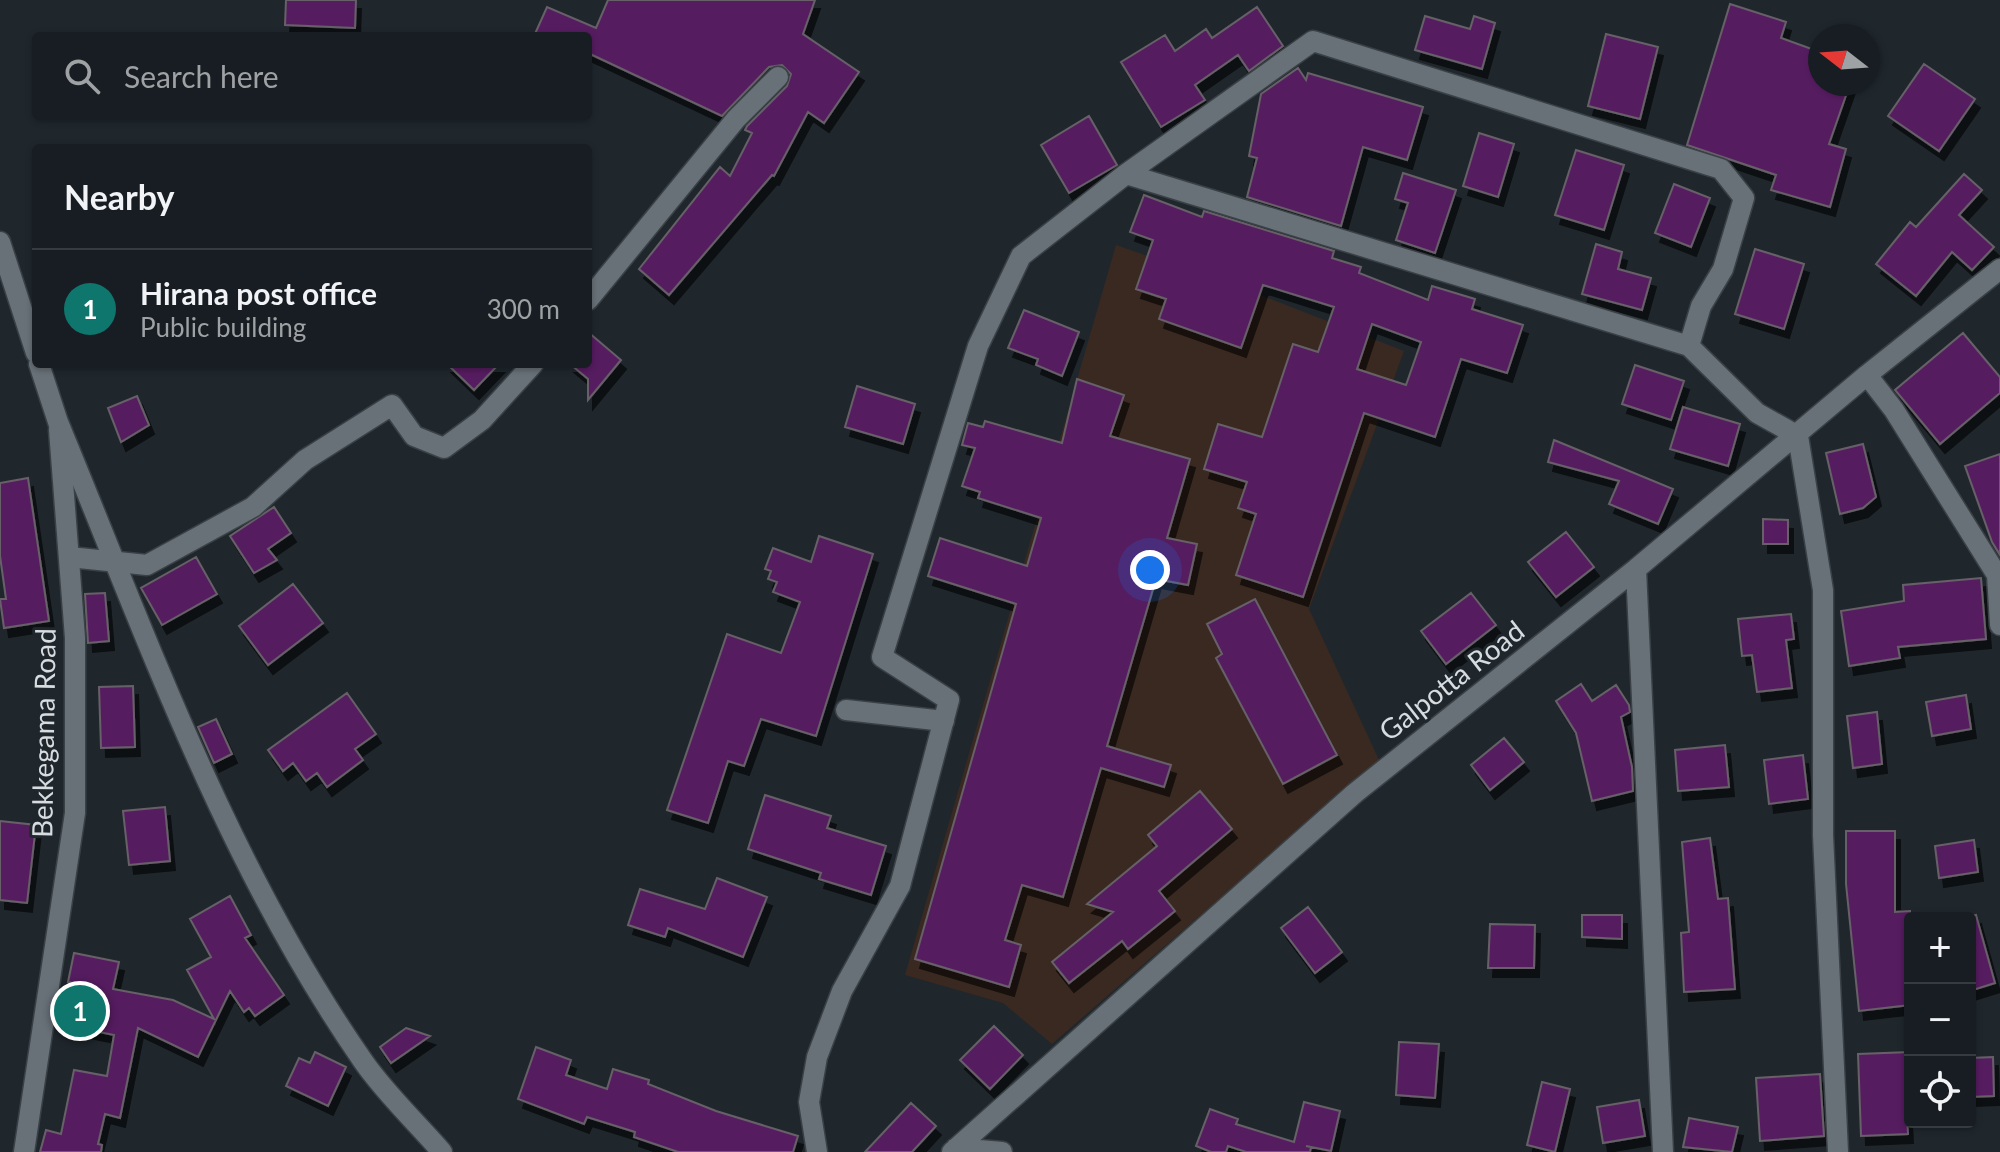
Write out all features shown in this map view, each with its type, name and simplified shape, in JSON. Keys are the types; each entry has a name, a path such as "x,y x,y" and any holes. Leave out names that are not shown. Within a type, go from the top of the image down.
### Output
{"street":[{"path":"817,1152 809,1102 817,1057 842,991 900,886 949,700 882,657 978,346 1021,256 1126,174 1313,41 1721,169 1744,198 1723,269 1701,306 1689,346"},
{"path":"592,295 736,119 778,77"},
{"path":"1126,174 1689,346 1757,413 1798,436 1823,590 1823,821 1838,1152"},
{"path":"0,242 32,341"},
{"name":"Galpotta Road","path":"954,1150 1355,793 1636,569 1867,375 2000,269"},
{"name":"Bekkegama Road","path":"24,1152 75,813 75,638 69,557 58,422 40,368"},
{"path":"69,557 147,565 253,507 305,460 392,405 414,436 444,448 482,420 529,368"},
{"path":"1867,375 1894,410 1997,575 2000,625"},
{"path":"58,422 201,770 260,895 364,1063 442,1152"},
{"path":"1636,569 1663,1152"},
{"path":"846,710 944,721"},
{"path":"954,1150 1002,1152"}],"shaded area":[{"path":"1116,245 1263,296 1404,351 1309,609 1379,760 1052,1044 1003,1003 905,975"}],"building":[{"path":"286,0 356,0 355,28 285,25"},
{"path":"608,0 815,0 803,34 859,72 824,123 808,112 774,176 669,295 639,269 720,167 730,176 752,133 745,130 747,126 787,86 791,74 782,65 769,67 722,116 592,55 592,32 536,32 547,7 596,28"},
{"path":"1730,4 1786,22 1781,38 1808,48 1808,96 1846,96 1829,144 1846,149 1830,207 1771,190 1776,175 1687,145"},
{"path":"1257,7 1283,46 1249,71 1238,55 1195,85 1205,100 1161,127 1121,62 1165,35 1175,51 1206,29 1212,38"},
{"path":"1425,16 1470,29 1474,16 1495,23 1482,69 1415,50"},
{"path":"1606,34 1658,47 1640,119 1588,106"},
{"path":"1924,64 1975,99 1939,151 1888,116"},
{"path":"1298,68 1306,80 1308,73 1423,107 1407,160 1363,147 1341,226 1247,197 1257,158 1249,156 1261,94"},
{"path":"1089,116 1117,165 1069,193 1041,145"},
{"path":"1479,133 1514,144 1498,197 1463,186"},
{"path":"1576,150 1624,165 1604,230 1555,215"},
{"path":"1403,173 1456,190 1435,253 1396,240 1408,203 1395,199"},
{"path":"1964,174 1982,190 1959,215 1994,247 1972,270 1952,252 1916,296 1876,264 1910,222 1916,227"},
{"path":"1674,184 1710,198 1691,247 1655,233"},
{"path":"1144,195 1202,217 1204,211 1334,251 1332,258 1361,267 1359,273 1428,300 1432,286 1475,299 1472,309 1523,325 1507,373 1461,359 1435,437 1364,413 1303,597 1236,575 1256,514 1238,508 1247,482 1204,469 1218,424 1262,437 1293,344 1318,352 1334,307 1263,285 1241,348 1159,319 1166,299 1136,289 1153,240 1130,232","holes":["1372,324 1421,342 1406,385 1357,369"]},
{"path":"1596,244 1622,252 1618,269 1651,278 1642,310 1582,294"},
{"path":"1755,249 1804,264 1784,329 1735,314"},
{"path":"1024,310 1079,332 1062,376 1036,365 1038,359 1008,348"},
{"path":"1963,333 2000,377 2000,393 1940,444 1895,390"},
{"path":"592,335 621,360 588,400 588,379 575,368 592,368"},
{"path":"1635,365 1684,381 1671,420 1622,404"},
{"path":"451,368 495,368 474,390"},
{"path":"1077,379 1124,395 1110,436 1190,459 1167,538 1197,544 1188,585 1156,579 1107,746 1171,765 1164,787 1101,768 1063,897 1022,885 1005,940 1021,945 1009,987 915,959 1016,604 928,576 940,538 1027,566 1041,518 978,498 980,492 962,486 975,448 962,445 968,423 983,427 985,421 1062,443"},
{"path":"857,386 915,404 903,444 845,427"},
{"path":"137,396 149,425 121,442 108,408"},
{"path":"1683,407 1740,424 1728,466 1670,449"},
{"path":"1554,440 1673,489 1658,524 1609,504 1619,481 1548,462"},
{"path":"1863,444 1876,497 1863,508 1840,514 1826,453"},
{"path":"2000,454 2000,555 1992,542 1965,466"},
{"path":"28,478 49,621 4,628 0,599 6,599 0,556 0,483"},
{"path":"274,507 291,533 268,549 277,560 254,573 230,536"},
{"path":"1763,519 1788,520 1788,544 1763,544"},
{"path":"1566,532 1594,567 1556,597 1528,562"},
{"path":"819,536 873,554 816,736 761,719 744,766 728,761 708,823 667,810 727,634 781,653 800,602 773,592 777,582 768,579 771,571 765,569 773,548 811,562"},
{"path":"196,557 217,594 162,625 141,588"},
{"path":"1981,578 1986,639 1898,647 1900,658 1849,666 1841,611 1904,601 1903,585"},
{"path":"293,584 323,623 268,665 239,626"},
{"path":"105,593 109,641 88,643 85,594"},
{"path":"1471,593 1496,625 1446,664 1421,631"},
{"path":"1255,599 1337,755 1283,784 1216,658 1222,654 1207,624"},
{"path":"1791,614 1794,639 1786,640 1792,688 1757,692 1752,655 1742,656 1738,619"},
{"path":"1581,684 1592,701 1616,685 1629,705 1630,712 1621,717 1632,767 1633,791 1592,801 1576,733 1556,701"},
{"path":"133,686 135,747 101,748 99,687"},
{"path":"347,693 376,734 355,749 363,760 327,787 317,773 306,781 293,763 283,771 268,750"},
{"path":"1966,695 1971,729 1932,736 1926,702"},
{"path":"1877,712 1882,764 1853,768 1847,716"},
{"path":"216,719 232,754 214,763 198,727"},
{"path":"1504,738 1524,762 1490,790 1471,765"},
{"path":"1725,745 1729,787 1678,791 1675,750"},
{"path":"1803,755 1808,799 1769,804 1764,760"},
{"path":"1200,791 1232,829 1159,891 1175,911 1128,949 1122,941 1069,983 1052,962 1113,912 1087,904 1157,846 1148,835"},
{"path":"765,795 831,816 827,828 886,846 871,895 819,879 821,873 748,849"},
{"path":"165,807 170,861 129,865 123,811"},
{"path":"0,821 36,825 27,903 0,900"},
{"path":"1846,831 1895,831 1895,912 1910,911 1904,912 1904,1006 1859,1011 1846,884"},
{"path":"1710,838 1718,899 1728,898 1735,989 1684,992 1681,933 1689,932 1682,842"},
{"path":"1974,840 1978,872 1939,878 1935,846"},
{"path":"717,878 767,897 743,957 668,928 665,937 628,925 640,889 705,909"},
{"path":"230,896 251,935 245,938 284,995 255,1016 249,1008 244,1012 230,991 198,1057 138,1028 120,1118 105,1114 98,1144 102,1145 101,1152 40,1152 46,1130 61,1134 74,1070 107,1076 114,1035 80,1028 88,986 68,982 74,953 119,962 113,989 173,1000 214,1019 187,970 211,957 190,919"},
{"path":"1308,907 1342,952 1315,973 1281,928"},
{"path":"1582,915 1622,915 1622,939 1582,937"},
{"path":"1976,915 1995,983 1976,989"},
{"path":"1490,924 1535,925 1534,968 1488,968"},
{"path":"994,1026 1023,1055 990,1089 960,1060"},
{"path":"406,1028 430,1036 391,1063 380,1047"},
{"path":"1399,1042 1439,1044 1435,1098 1396,1095"},
{"path":"536,1047 571,1060 566,1075 607,1089 613,1069 649,1080 648,1084 716,1111 798,1136 793,1152 678,1152 634,1137 635,1132 587,1117 584,1124 518,1099"},
{"path":"315,1052 346,1067 328,1106 286,1086 299,1058 310,1063"},
{"path":"1904,1052 1904,1128 1908,1128 1908,1134 1861,1136 1858,1054"},
{"path":"1993,1057 1994,1096 1976,1097 1976,1058"},
{"path":"1820,1074 1824,1136 1760,1141 1756,1078"},
{"path":"1542,1082 1570,1089 1555,1152 1527,1145"},
{"path":"1639,1100 1645,1136 1603,1143 1597,1107"},
{"path":"1304,1102 1340,1111 1331,1151 1311,1147 1310,1152 1246,1152 1228,1146 1226,1152 1211,1152 1196,1146 1210,1109 1238,1119 1236,1124 1294,1142"},
{"path":"911,1103 936,1126 912,1152 865,1152"},
{"path":"1689,1118 1738,1127 1732,1152 1683,1147"}],"place":[{"name":"Hirana post office","path":"80,1011"}]}
